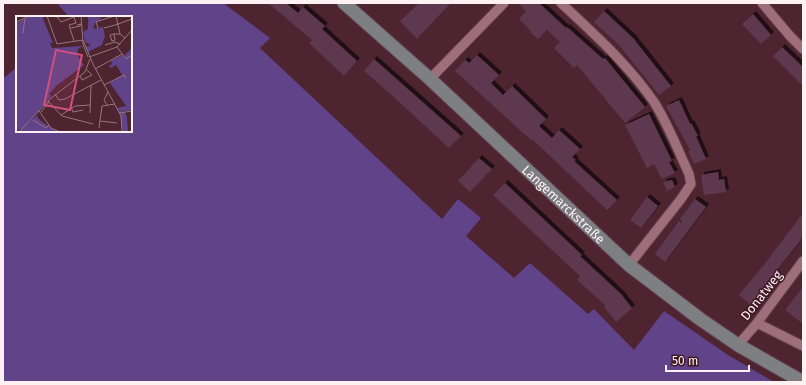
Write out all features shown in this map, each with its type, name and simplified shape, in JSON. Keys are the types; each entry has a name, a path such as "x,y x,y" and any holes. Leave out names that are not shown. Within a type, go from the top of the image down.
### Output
{"street":[{"name":"Langemarckstraße","path":"344,3 430,79 629,265 695,316 738,345 803,382"},
{"path":"430,79 504,3"},
{"path":"561,3 609,47 648,94 660,113 689,174 690,184 681,199 629,265"},
{"path":"762,3 803,49"},
{"name":"Donatweg","path":"738,345 757,323 803,261"},
{"path":"757,323 803,346"}],"shaded area":[{"path":"57,3 223,3 270,38 260,48 442,219 458,199 481,218 466,236 514,278 530,263 588,314 594,309 634,350 664,311 728,355 774,382 3,382 3,75 5,77 16,68 16,132 132,132 132,16 68,16"}],"building":[{"path":"268,3 286,3 298,13 303,7 325,26 322,29 357,61 344,76 309,43 312,40"},
{"path":"419,3 451,3 417,39 400,21"},
{"path":"518,3 539,3 603,59 605,58 645,107 625,123 577,65 574,68 554,48 560,42 547,30 538,39 530,32 531,31 519,19 526,11"},
{"path":"604,11 633,38 671,86 659,95 619,45 594,22"},
{"path":"753,14 771,35 761,44 742,24"},
{"path":"782,47 803,67 803,86 773,56"},
{"path":"477,55 499,75 491,83 503,95 512,86 546,119 539,126 552,138 559,130 580,149 572,157 576,160 574,161 617,200 607,210 532,139 531,140 455,71 465,60 469,63"},
{"path":"374,59 461,136 449,148 364,71"},
{"path":"679,100 690,124 691,123 698,136 696,136 706,159 694,164 688,151 690,150 666,106"},
{"path":"649,114 672,161 669,162 675,173 662,179 654,164 647,168 625,125"},
{"path":"479,158 492,169 470,192 458,181"},
{"path":"718,172 719,180 724,179 726,192 704,195 701,175"},
{"path":"672,180 675,187 667,191 663,182"},
{"path":"505,183 582,255 580,256 621,294 632,308 616,322 604,307 606,306 577,280 580,276 493,195"},
{"path":"647,197 658,206 641,228 630,220"},
{"path":"695,199 706,207 665,262 655,254 679,221 682,223 680,219"},
{"path":"803,213 803,237 751,305 739,295"},
{"path":"803,287 803,324 785,310"}]}
